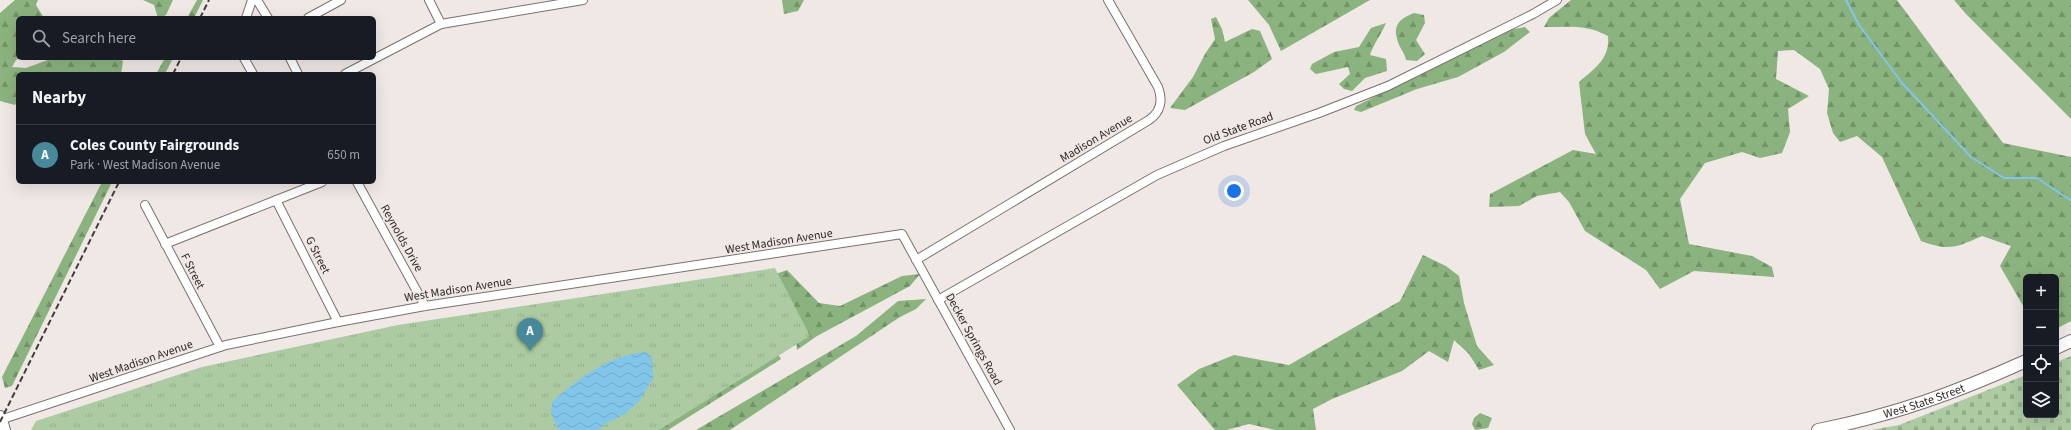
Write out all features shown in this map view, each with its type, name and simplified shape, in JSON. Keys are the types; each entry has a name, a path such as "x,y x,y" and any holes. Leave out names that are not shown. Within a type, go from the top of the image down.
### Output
{"street":[{"path":"247,16 252,0"},
{"path":"257,0 267,16"},
{"path":"312,16 341,0"},
{"path":"429,0 441,24"},
{"path":"376,58 441,24 582,0"},
{"name":"Old State Road","path":"938,300 1157,175 1224,146 1388,86 1533,14 1557,0"},
{"name":"Madison Avenue","path":"916,260 1150,120 1157,112 1161,101 1158,87 1110,3"},
{"path":"245,60 253,72"},
{"path":"291,60 297,72"},
{"path":"349,72 372,60"},
{"path":"165,244 317,184"},
{"name":"Reynolds Drive","path":"358,184 425,306"},
{"name":"G Street","path":"276,200 338,322"},
{"name":"F Street","path":"145,205 220,347"},
{"name":"West Madison Avenue","path":"1,422 220,347 338,322 425,306 902,234 916,260"},
{"name":"Decker Springs Road","path":"916,260 1010,430"},
{"path":"2059,347 2071,341"},
{"name":"West State Street","path":"1818,430 1858,422 1922,404 1956,392 2023,362"}],"green space":[{"path":"15,0 38,0 36,5 43,16 16,16 16,60 12,67 26,68 48,60 121,60 123,61 121,72 16,72 16,103 15,105 0,101 0,13"},
{"path":"143,0 173,0 166,15 163,16 157,16 154,5"},
{"path":"197,0 203,0 195,16 188,16"},
{"path":"782,0 804,0 798,11 784,14"},
{"path":"1248,0 1370,0 1281,51 1269,25"},
{"path":"1571,0 1897,0 2003,143 2071,157 2071,321 2059,327 2059,274 2023,274 2023,306 2000,266 2011,246 1982,236 1952,247 1939,246 1921,241 1882,157 1857,136 1840,142 1833,133 1827,113 1829,89 1820,69 1794,50 1778,51 1776,79 1809,96 1788,109 1790,132 1782,153 1760,158 1742,152 1705,163 1680,199 1689,244 1752,256 1772,267 1774,277 1694,271 1660,289 1646,270 1585,231 1569,202 1560,192 1537,196 1519,206 1489,207 1490,194 1573,150 1596,154 1585,134 1579,82 1596,67 1604,57 1607,51 1608,36 1585,28 1544,27 1549,18"},
{"path":"1954,0 2071,0 2071,119 1966,14"},
{"path":"1414,13 1424,15 1425,23 1416,40 1425,54 1417,61 1406,60 1396,36 1398,23"},
{"path":"1216,17 1222,29 1225,42 1252,29 1260,31 1272,59 1254,72 1185,110 1170,108 1193,77 1215,39 1211,19"},
{"path":"1386,23 1370,55 1386,59 1387,71 1365,78 1352,91 1344,89 1339,84 1350,74 1348,67 1316,74 1310,69 1312,64 1334,52 1359,47 1371,28"},
{"path":"1525,27 1530,32 1504,52 1458,77 1417,89 1361,112 1354,110 1356,106 1509,30"},
{"path":"164,60 172,60 166,72 157,72"},
{"path":"101,184 111,184 12,386 5,388 2,377"},
{"path":"1423,255 1446,266 1459,276 1464,303 1477,346 1494,365 1479,370 1469,354 1454,340 1448,362 1429,351 1402,371 1332,399 1313,409 1316,430 1275,430 1249,424 1227,430 1215,430 1177,385 1199,369 1234,355 1289,365 1400,301"},
{"path":"775,268 810,336 659,430 31,430 36,421 202,367 398,325"},
{"path":"787,270 819,303 840,306 902,276 920,274 910,286 817,336 797,350 796,338 770,276"},
{"path":"926,299 916,309 900,317 730,430 696,430 856,336 898,301"},
{"path":"776,351 781,359 668,430 645,430"},
{"path":"2071,356 2071,430 1871,430 1899,425 2023,376 2023,418 2059,418 2059,361"},
{"path":"1480,413 1492,418 1488,428 1475,430 1472,424 1474,418"}],"water":[{"path":"646,352 652,358 653,378 640,400 625,414 605,424 598,430 559,430 551,414 552,402 573,384 595,369 632,354"}],"waterway":[{"path":"1846,0 1859,25 1902,83 1971,157 2004,178 2037,178 2070,200 2071,199"}],"railway":[{"path":"201,16 209,0"},
{"path":"174,72 180,60"},
{"path":"0,422 118,184"}],"place":[{"name":"Coles County Fairgrounds","path":"530,351"}]}
